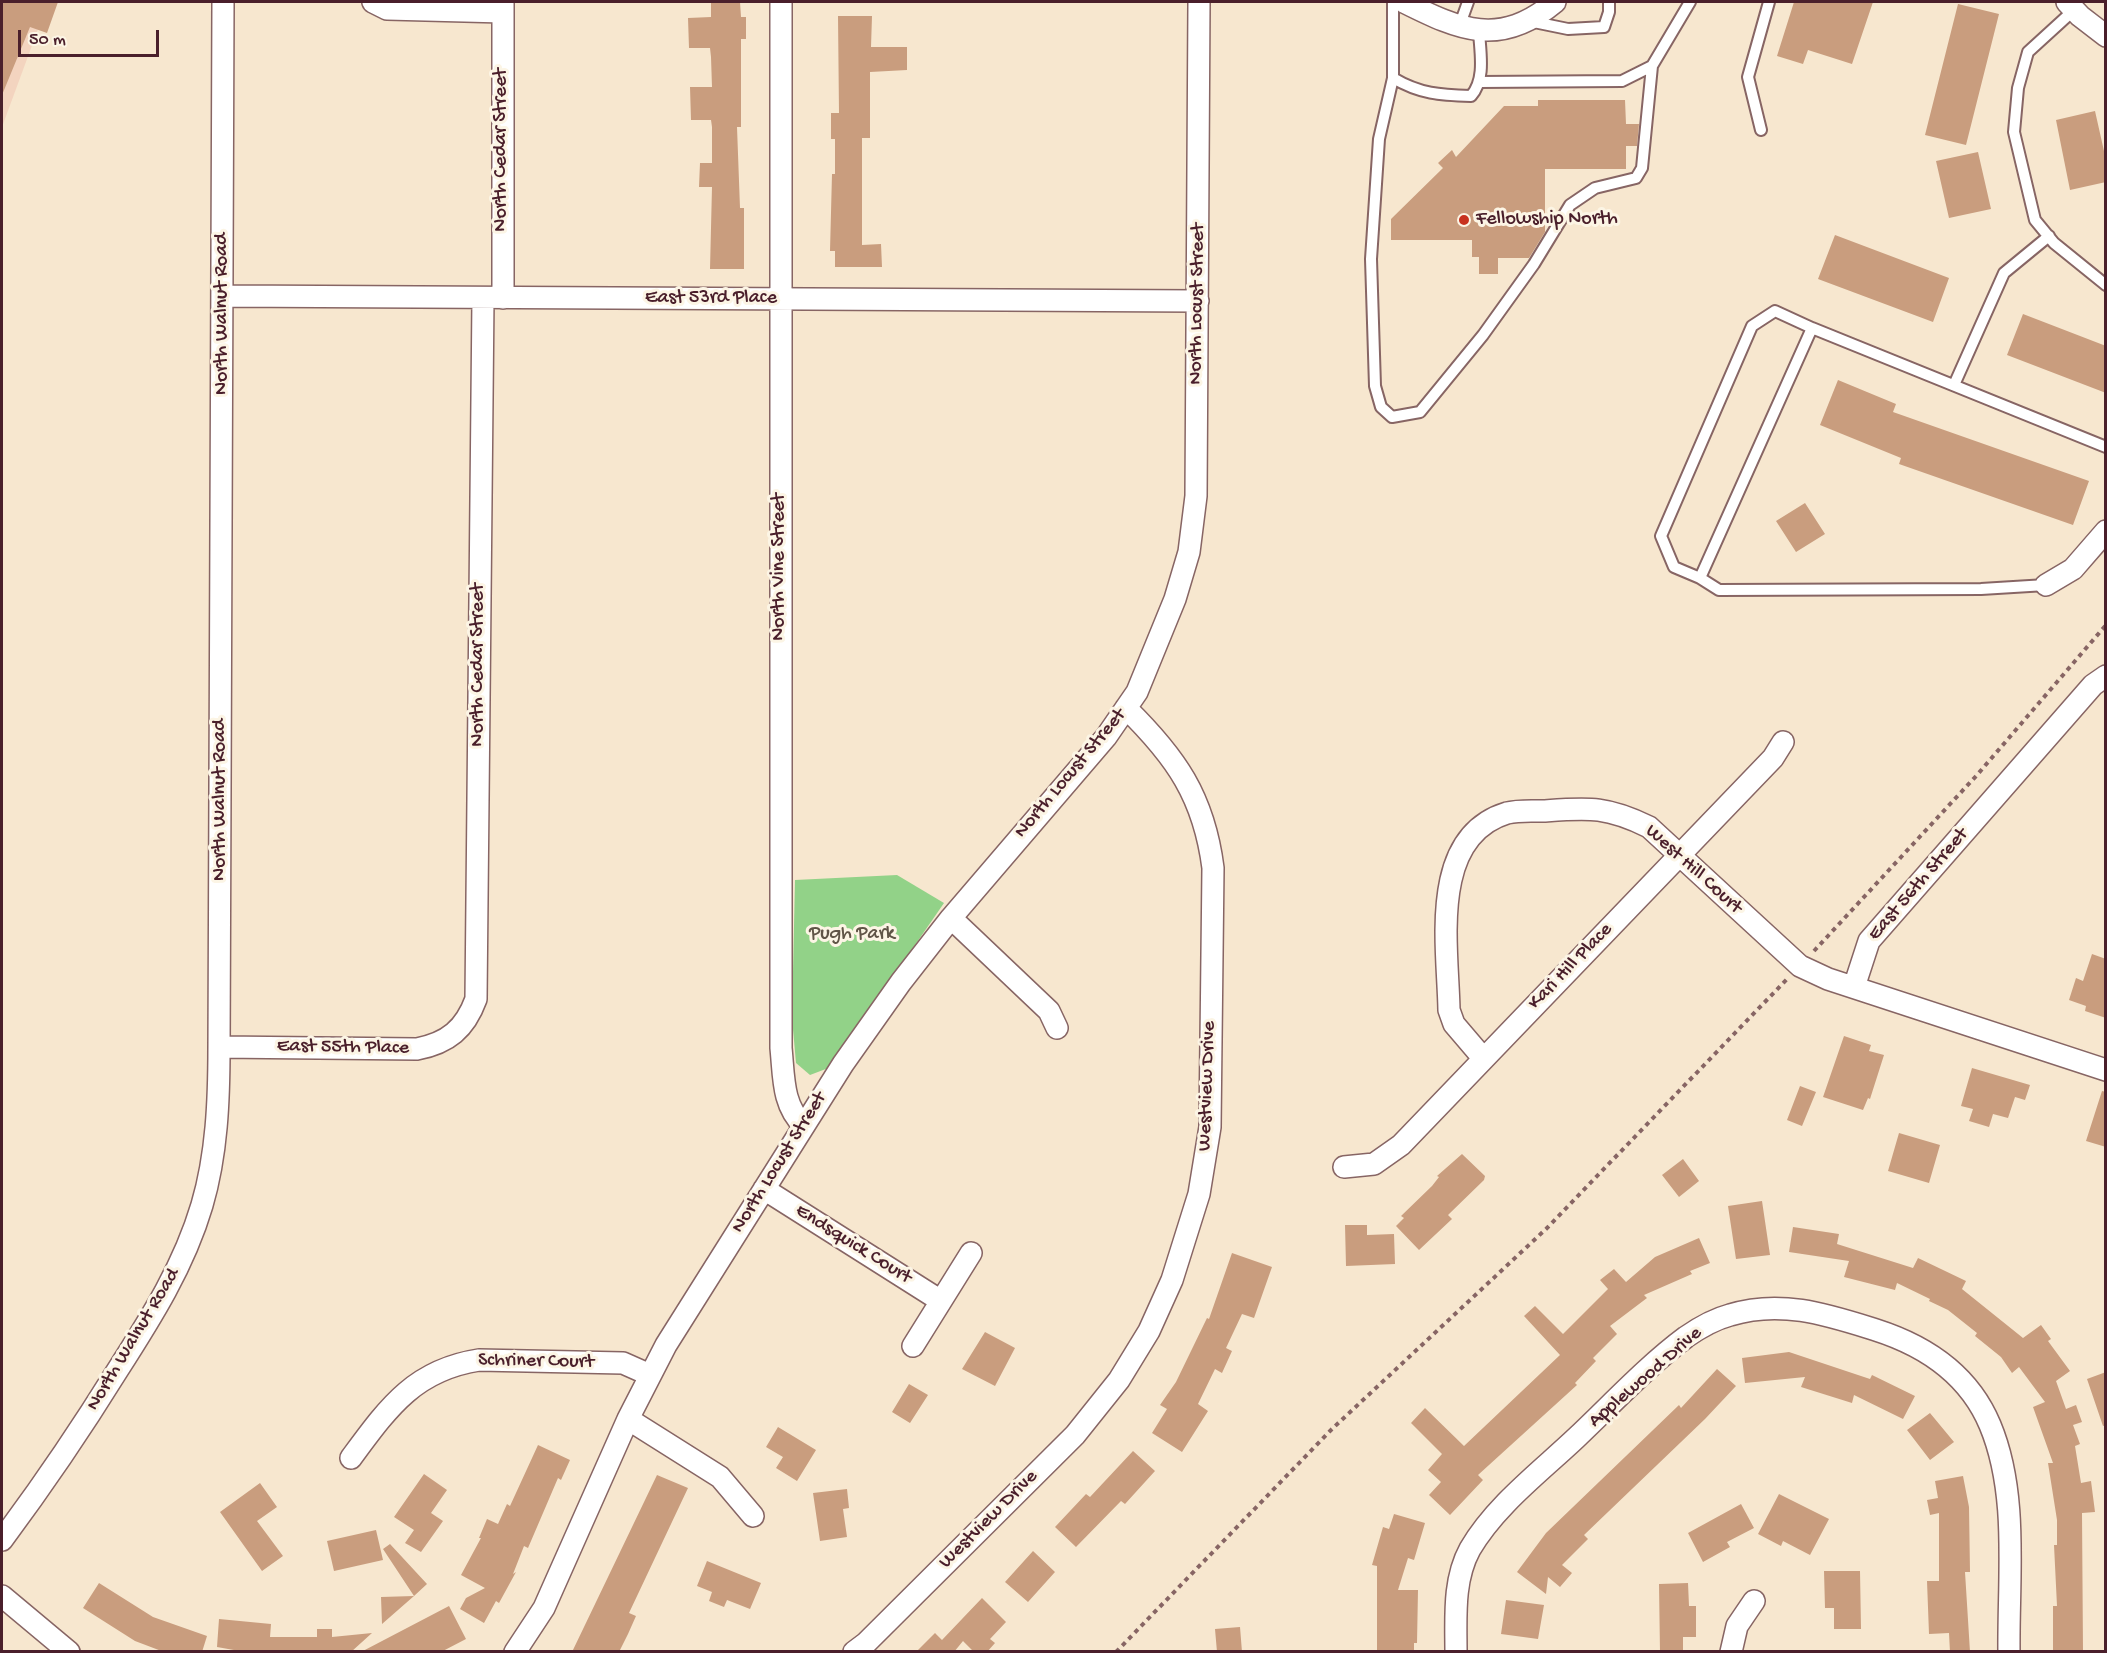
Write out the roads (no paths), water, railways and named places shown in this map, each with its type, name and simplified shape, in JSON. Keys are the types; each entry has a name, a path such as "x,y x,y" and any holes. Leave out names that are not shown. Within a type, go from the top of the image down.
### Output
{"street":[{"name":"North Walnut Road","path":"2,1540 43,1485 175,1276 202,1204 213,1154 219,1108 224,2"},
{"path":"373,2 387,9 503,7"},
{"name":"North Vine Street","path":"781,2 781,1048 785,1092 791,1112 804,1126"},
{"name":"North Locust Street","path":"628,1419 650,1375 764,1189 901,982 951,918 1106,736 1137,692 1154,656 1189,552 1195,518 1199,2"},
{"path":"1414,4 1469,29 1506,28 1526,21 1555,2"},
{"path":"2071,6 2106,36"},
{"name":"North Cedar Street","path":"461,1028 476,999 477,982 480,372 493,298 503,7"},
{"name":"East 53rd Place","path":"223,296 1198,301"},
{"path":"2046,585 2073,568 2106,531"},
{"name":"East 56th Street","path":"1854,987 1869,941 2093,685 2106,676"},
{"name":"Westview Drive","path":"854,1652 866,1643 1075,1435 1119,1380 1149,1331 1172,1280 1191,1227 1203,1174 1210,1127 1213,868 1210,842 1200,808 1186,778 1157,738 1126,708"},
{"name":"Kari Hill Place","path":"1344,1167 1374,1164 1386,1157 1773,758 1783,742"},
{"name":"West Hill Court","path":"1483,1058 1454,1024 1449,1010 1447,899 1451,875 1461,849 1480,826 1508,813 1587,808 1618,812 1649,827 1800,966 1854,987"},
{"path":"951,918 1049,1011 1057,1028"},
{"path":"1854,987 2106,1070"},
{"name":"East 55th Place","path":"219,1047 417,1050 436,1045 461,1028"},
{"name":"Endsquick Court","path":"764,1189 941,1301"},
{"path":"913,1346 971,1253"},
{"name":"Applewood Drive","path":"1456,1652 1457,1591 1462,1570 1470,1549 1499,1511 1685,1338 1709,1323 1733,1314 1787,1308 1832,1317 1912,1343 1951,1370 1971,1392 1989,1423 2000,1451 2007,1486 2008,1652"},
{"name":"Schriner Court","path":"351,1458 386,1411 410,1388 428,1375 457,1363 479,1360 623,1363 650,1375"},
{"path":"515,1652 544,1608 628,1419 720,1477 753,1516"},
{"path":"2,1596 69,1652"},
{"path":"1731,1652 1737,1626 1754,1601"}],"lane":[{"path":"1393,2 1393,78 1379,139 1371,259 1375,386 1381,407 1392,417 1420,412 1483,335 1534,264 1570,205 1595,188 1635,178 1642,168 1652,66 1690,2"},
{"path":"1393,78 1414,90 1441,95 1471,96 1478,88 1481,64 1469,29 1468,2"},
{"path":"1526,21 1568,29 1604,27 1610,12 1609,2"},
{"path":"1761,130 1748,77 1769,2"},
{"path":"2071,6 2028,52 2018,88 2014,132 2035,220 2049,237 2106,285"},
{"path":"1479,82 1622,81 1652,66"},
{"path":"1954,386 2004,273 2049,237"},
{"path":"2046,585 1981,590 1719,590 1700,578 1674,567 1660,536 1752,326 1775,311 2106,447"},
{"path":"1700,578 1812,328"}],"place":[{"name":"Fellowship North","path":"1464,220"}],"park label":[{"name":"Pugh Park","path":"852,935"}]}
